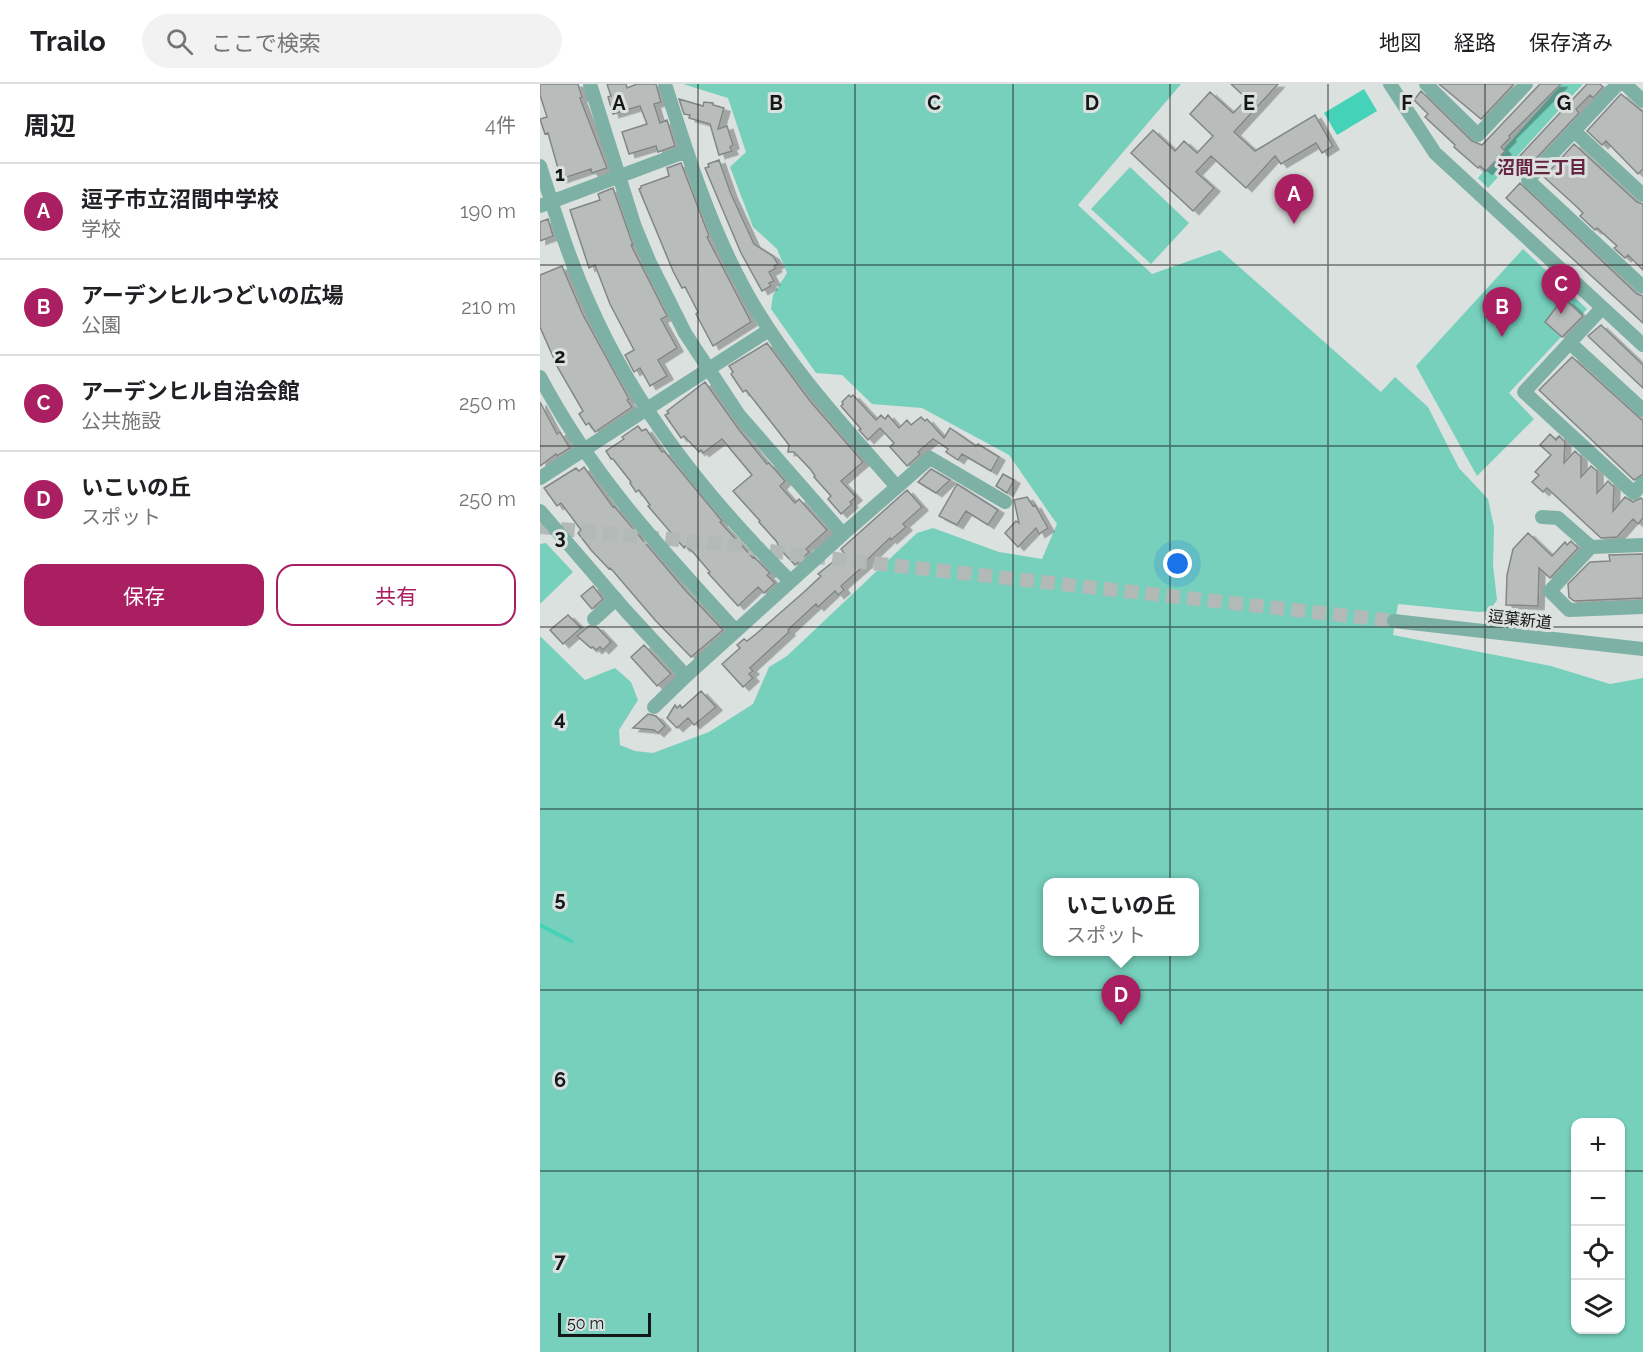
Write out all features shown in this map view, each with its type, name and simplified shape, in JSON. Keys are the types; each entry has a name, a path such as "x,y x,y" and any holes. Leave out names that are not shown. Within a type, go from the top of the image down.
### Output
{"street":[{"path":"590,84 635,227 685,333 739,415 843,534"},
{"path":"664,84 724,249 744,289 769,330 821,401 897,487"},
{"path":"1390,84 1423,138 1435,153 1643,345"},
{"path":"1426,84 1478,135 1524,84"},
{"path":"1618,84 1528,180 1643,286"},
{"path":"1624,84 1643,101"},
{"path":"1574,131 1643,195"},
{"path":"546,204 687,151"},
{"path":"540,166 546,204 589,305 625,376 687,467 732,520 790,582"},
{"path":"1602,308 1524,392 1634,494 1643,483"},
{"path":"540,478 769,330"},
{"path":"1570,342 1643,410"},
{"path":"540,377 583,450 627,510 736,631"},
{"path":"654,707 843,534 930,458 1005,502"},
{"path":"540,511 686,676"},
{"path":"1542,517 1558,518 1591,547 1643,545"},
{"path":"1591,547 1550,591 1569,610 1643,607"},
{"path":"594,619 616,599"},
{"name":"逗葉新道","path":"1394,621 1643,649"}],"shaded area":[{"path":"683,84 1181,84 1078,205 1152,274 1220,250 1381,392 1395,377 1428,407 1459,468 1488,499 1494,527 1493,565 1497,600 1489,611 1479,612 1398,604 1393,635 1551,666 1610,684 1643,678 1643,1352 540,1352 540,636 585,680 615,668 631,682 638,700 619,730 620,745 635,751 653,753 709,732 753,704 769,667 787,656 917,533 933,528 999,552 1042,559 1057,524 1009,455 922,408 872,404 842,375 816,373 771,309 773,295 787,273 777,249 753,227 730,167 746,152 728,98"},
{"path":"1562,84 1583,84 1488,188 1478,178"},
{"path":"1364,89 1377,111 1337,135 1324,113"},
{"path":"1130,167 1189,223 1151,264 1091,209"},
{"path":"1523,249 1587,309 1509,393 1534,419 1477,476 1416,366"},
{"path":"546,543 573,572 540,604 540,544"}],"building":[{"path":"540,84 578,84 582,97 580,98 607,168 592,173 591,169 561,179 548,133 545,134 540,119 547,117 540,95"},
{"path":"607,84 626,84 627,88 637,84 656,84 661,102 654,104 660,123 667,120 675,146 658,152 656,146 629,154 622,132 647,124 640,106 613,114"},
{"path":"1231,84 1278,84 1234,132 1255,151 1315,115 1333,146 1322,153 1316,143 1281,164 1275,156 1246,188 1211,156 1196,172 1214,188 1193,211 1131,153 1153,130 1175,151 1184,141 1197,153 1213,136 1190,114 1210,92 1233,113 1247,99"},
{"path":"1439,84 1514,84 1481,119"},
{"path":"1540,84 1561,84 1509,136 1510,138 1501,147 1505,151 1486,171 1480,166 1478,168 1454,147 1455,145 1425,117 1428,114 1414,100 1421,91 1472,141 1482,145"},
{"path":"1587,84 1600,84 1603,87 1593,98 1590,95 1576,109 1579,113 1526,169 1516,160"},
{"path":"1621,94 1643,112 1643,169 1638,174 1606,141 1602,145 1587,131"},
{"path":"679,99 703,106 704,102 713,103 713,105 724,108 718,129 727,126 733,145 730,147 732,151 719,155 710,124 689,118 690,115 684,114"},
{"path":"1574,144 1637,202 1643,204 1643,270 1628,255 1625,258 1614,248 1617,246 1580,216 1583,213 1544,177"},
{"path":"719,160 731,194 754,244 773,256 778,264 769,272 774,281 769,283 771,286 762,291 741,253 705,168 709,167 708,164"},
{"path":"681,163 709,236 707,237 751,322 713,346 685,287 682,288 673,271 639,189 641,186 669,176 667,168"},
{"path":"1520,183 1637,294 1643,296 1643,323 1506,198"},
{"path":"613,188 633,245 631,245 667,316 661,319 677,348 658,360 667,376 650,386 640,368 634,372 625,355 634,350 610,304 595,265 589,268 570,210 600,200 598,194"},
{"path":"548,219 553,236 540,241 540,222"},
{"path":"562,266 583,315 632,407 595,432 589,423 586,425 579,414 583,411 558,368 540,327 540,275"},
{"path":"1567,301 1583,316 1562,337 1545,322 1558,305 1561,308"},
{"path":"1601,325 1643,365 1643,388 1588,336"},
{"path":"767,343 810,401 863,462 841,481 856,497 841,514 828,499 831,496 814,477 811,470 794,452 788,452 789,445 746,390 743,392 731,374 733,372 729,366"},
{"path":"1572,357 1643,421 1643,474 1634,480 1539,390"},
{"path":"705,382 740,431 767,464 769,463 785,481 780,486 795,503 799,499 827,530 806,549 809,552 795,565 733,491 752,475 722,439 703,453 701,450 699,452 684,436 681,438 665,415 669,413 667,411"},
{"path":"849,395 851,397 853,395 876,420 881,415 885,419 888,415 899,428 907,420 911,425 921,417 925,421 927,419 944,438 950,428 976,446 978,444 999,457 991,471 962,454 958,460 946,452 948,449 933,439 907,466 890,447 894,443 880,428 868,440 859,430 861,429 841,406"},
{"path":"540,402 557,434 560,432 570,448 557,456 556,454 540,466"},
{"path":"638,426 642,431 646,429 662,452 664,451 722,521 720,522 770,573 767,575 775,583 764,593 758,587 738,606 708,573 710,572 692,551 685,546 684,548 648,506 650,505 639,490 636,492 631,482 611,459 606,451"},
{"path":"1550,434 1556,440 1559,436 1565,442 1564,463 1575,451 1581,457 1581,477 1591,466 1597,471 1597,493 1608,481 1614,487 1613,511 1625,497 1633,502 1641,498 1643,500 1643,518 1638,524 1633,519 1617,537 1601,538 1547,488 1543,492 1532,482 1539,475 1535,472 1551,455 1540,445"},
{"path":"584,467 613,507 723,630 691,657 591,550 578,533 581,530 561,503 557,506 544,488 576,468 579,471"},
{"path":"931,469 950,480 936,493 918,482"},
{"path":"1003,474 1014,480 1007,493 996,486"},
{"path":"957,484 998,510 988,525 966,511 957,525 939,516"},
{"path":"907,490 922,507 903,524 906,527 891,540 890,538 841,586 844,590 838,595 835,591 818,607 816,604 788,630 789,632 750,668 753,671 749,674 753,678 743,687 722,664 740,648 737,645 756,634 804,592 821,576 818,574 844,553 841,549"},
{"path":"1027,497 1033,506 1035,505 1048,528 1039,534 1036,528 1018,547 1005,533 1016,521 1019,523 1014,500"},
{"path":"1528,533 1552,556 1565,542 1567,545 1571,541 1578,548 1550,578 1539,568 1538,606 1506,605 1507,575 1513,549"},
{"path":"1643,554 1643,598 1574,601 1569,597 1568,584 1590,562 1610,561 1609,555"},
{"path":"593,586 603,599 592,609 581,596"},
{"path":"568,615 581,628 563,644 550,630"},
{"path":"589,626 597,627 611,642 603,650 600,647 596,650 591,648 577,636"},
{"path":"644,645 671,674 657,686 631,657"},
{"path":"701,691 716,707 694,725 688,718 677,728 667,718 675,705 677,708 680,705 682,708"},
{"path":"648,714 656,716 665,726 658,733 654,730 633,728"}],"waterway":[{"path":"540,925 571,941"}],"tunnel":[{"path":"540,527 731,545 791,554 1394,621"}],"place":[{"name":"逗子市立沼間中学校","path":"1294,224"},
{"name":"アーデンヒル自治会館","path":"1561,314"},
{"name":"アーデンヒルつどいの広場","path":"1502,337"},
{"name":"いこいの丘","path":"1121,1025"}],"district":[{"name":"沼間三丁目","path":"1542,168"}]}
